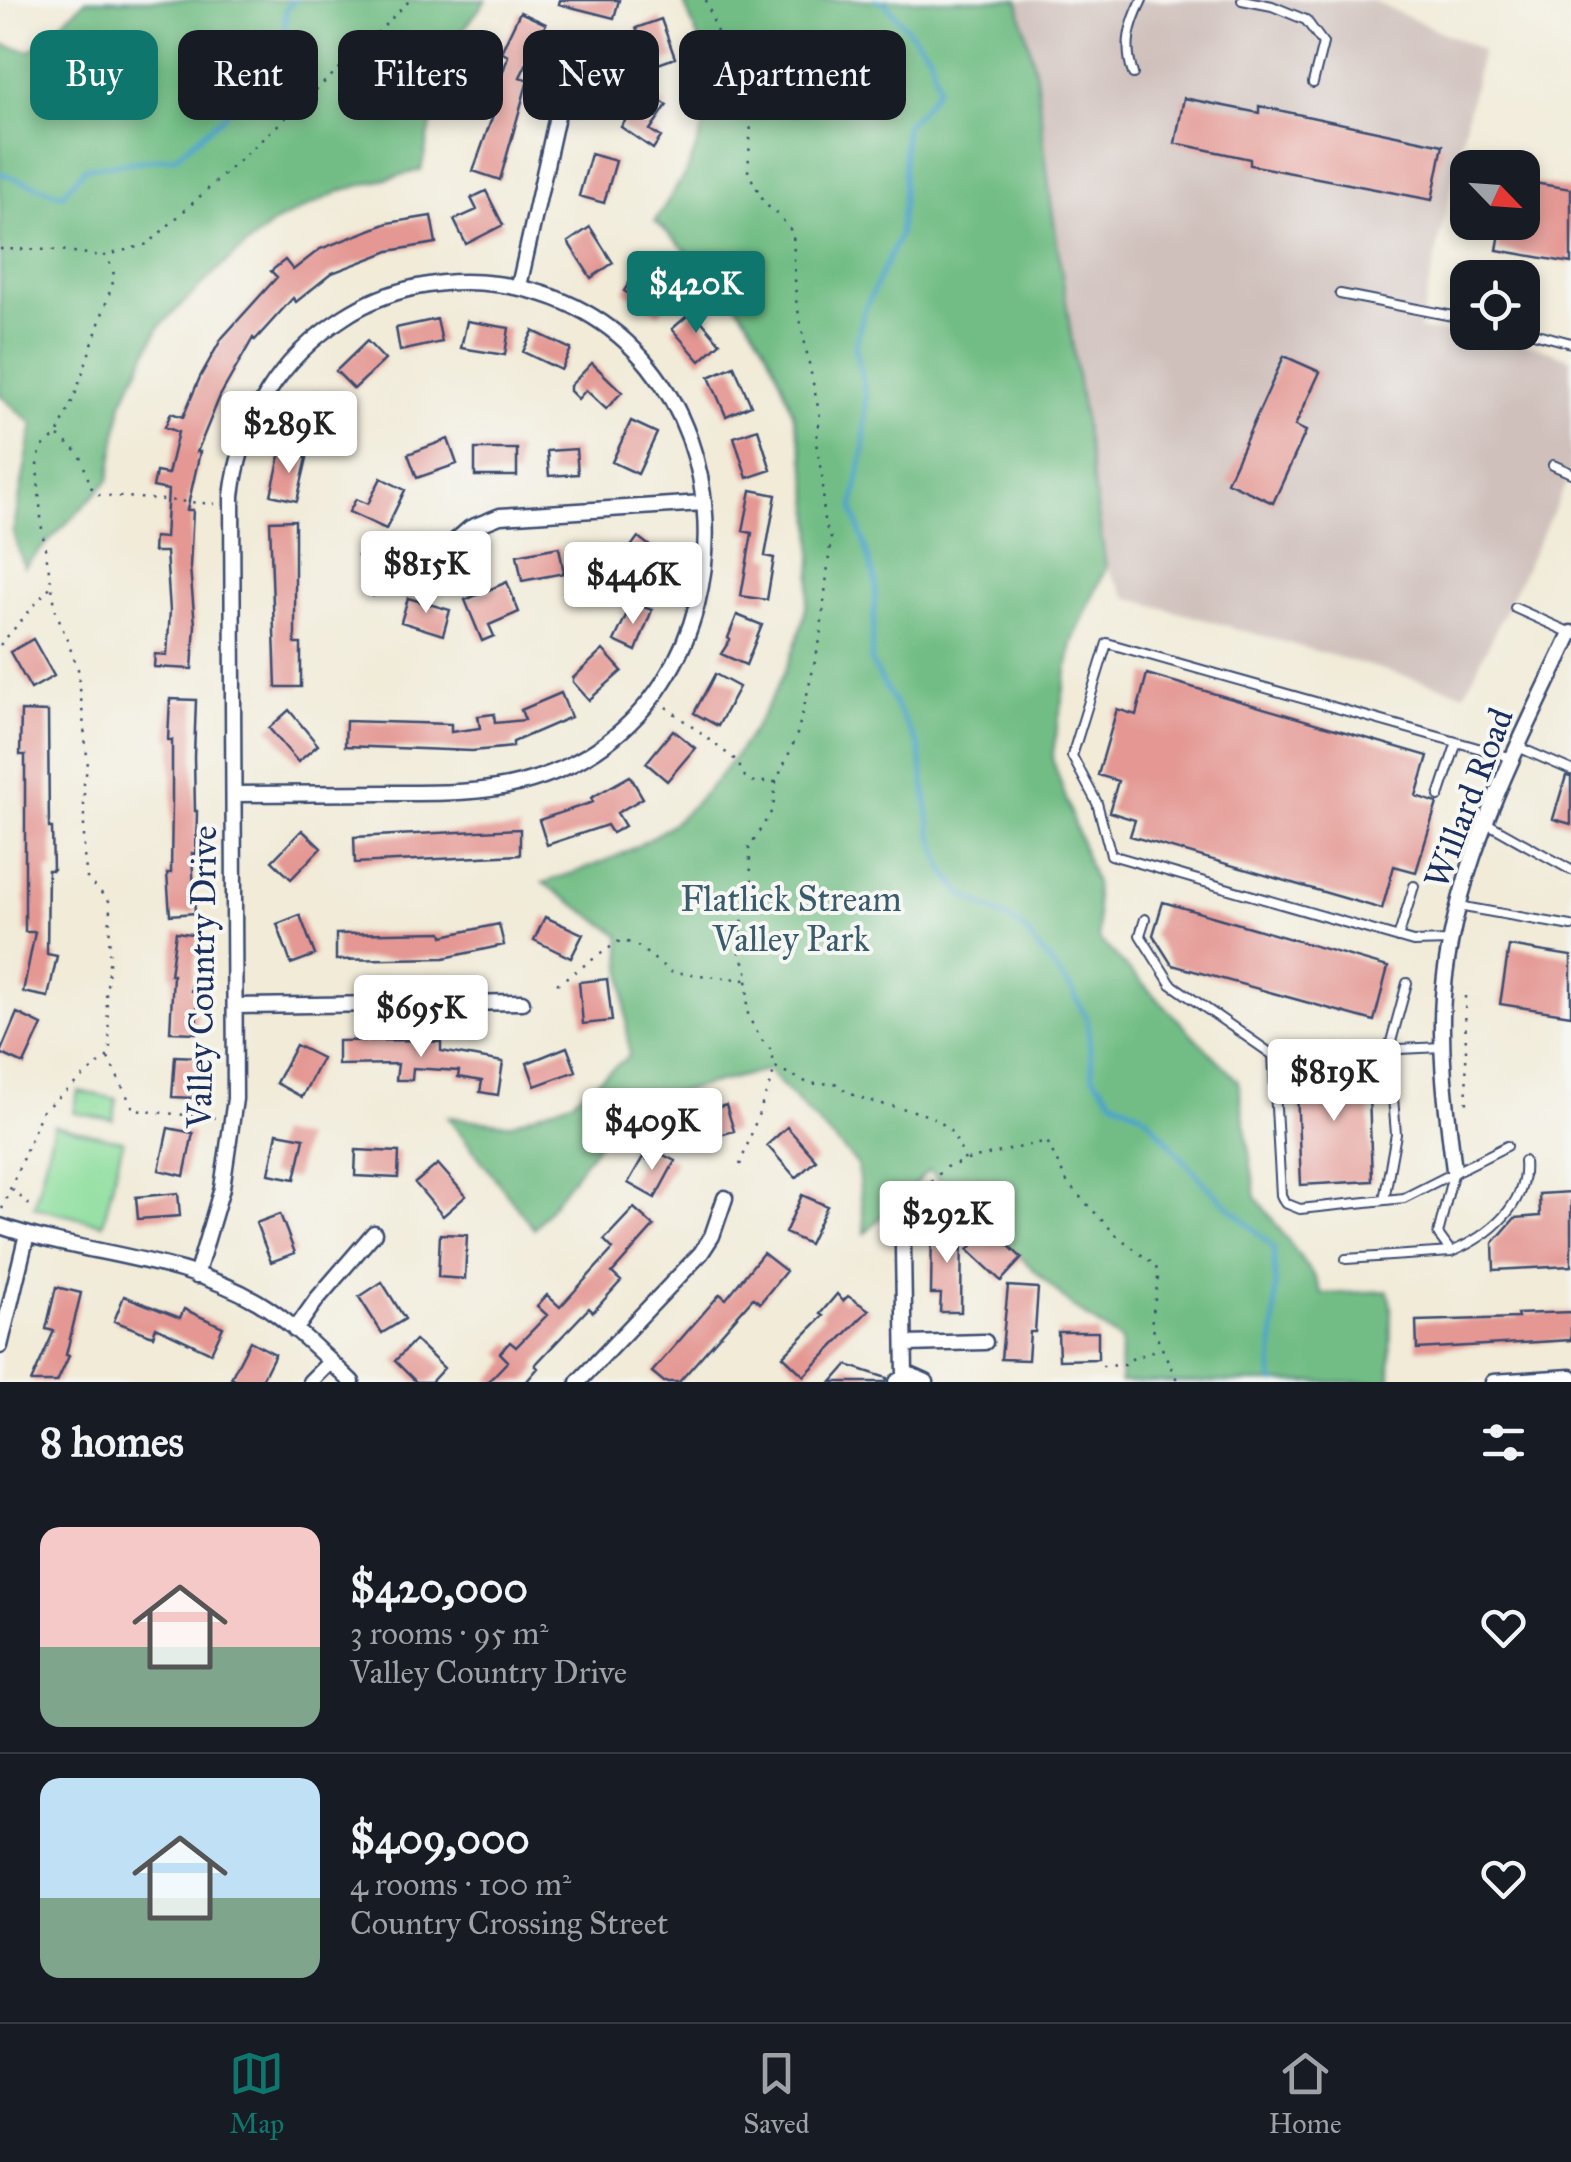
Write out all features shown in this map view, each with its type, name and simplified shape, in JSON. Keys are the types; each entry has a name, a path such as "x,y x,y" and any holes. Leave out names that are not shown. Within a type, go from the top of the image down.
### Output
{"street":[{"path":"519,286 556,120"},
{"name":"Valley Country Drive","path":"196,1276 218,1204 235,1099 232,496 238,460 257,410 275,380 310,341 351,312 381,297 429,284 462,281 519,286 561,300 620,336 646,364 681,417 699,471 703,504 705,556 697,612 675,667 639,715 616,737 592,752 536,779 484,790 234,794"},
{"path":"454,541 470,528 500,516 703,504"},
{"name":"Willard Road","path":"1454,1170 1442,1046 1450,941 1485,822 1571,633"},
{"path":"236,1006 522,1002"},
{"path":"578,1382 701,1253 720,1218 724,1198"},
{"path":"0,1226 196,1276 256,1301 352,1382"},
{"path":"295,1330 374,1233"},
{"path":"0,1346 28,1234"},
{"path":"903,1247 906,1344 901,1379 917,1376 926,1382"},
{"path":"906,1344 985,1342"},
{"path":"310,1382 330,1362"},
{"path":"1493,1382 1571,1377"}],"lane":[{"path":"1133,74 1127,54 1129,27 1142,0"},
{"path":"1242,0 1272,6 1306,20 1323,42 1313,84"},
{"path":"1340,294 1450,315"},
{"path":"1540,335 1571,343"},
{"path":"1553,465 1571,473"},
{"path":"1515,608 1571,633"},
{"path":"1450,941 1413,942 1111,855 1097,803 1072,756 1107,643 1457,742 1516,752 1571,770"},
{"path":"1439,796 1457,742"},
{"path":"1485,822 1571,870"},
{"path":"1398,938 1414,886"},
{"path":"1458,906 1571,926"},
{"path":"1145,918 1140,936 1171,984 1274,1055 1442,1046"},
{"path":"1384,1200 1396,1134 1389,1049 1407,983"},
{"path":"1274,1055 1281,1194 1285,1203 1300,1209 1404,1198 1507,1146"},
{"path":"1346,1259 1450,1252 1477,1238 1512,1208 1523,1187 1524,1161"},
{"path":"1450,1252 1438,1234 1454,1170"}],"path":[{"path":"0,249 60,250 104,256 148,244 410,0"},
{"path":"706,0 727,61 728,78 750,123 748,172 755,190 793,233 796,300 820,417 816,443 823,481 824,523 831,538 816,656 796,738 776,782 773,809 749,848 752,886 739,950 748,969 748,1016 772,1050 775,1068 740,1165"},
{"path":"2,1208 42,1112 107,1057 110,1046 106,994 110,902 87,878 84,782 88,766 78,669 51,586 37,465 42,448 57,435 76,395 114,279 113,268 104,256"},
{"path":"57,435 76,448 91,488 100,495 216,504"},
{"path":"0,644 51,586"},
{"path":"666,707 737,761 746,777 754,782 776,782"},
{"path":"557,984 621,940 636,945 670,972 746,980"},
{"path":"1465,996 1468,1109"},
{"path":"107,1057 113,1062 134,1110 218,1118"},
{"path":"775,1068 810,1084 835,1083 848,1096 928,1116 952,1133 965,1160"},
{"path":"895,1218 946,1167 1047,1141 1068,1184 1116,1236 1156,1266 1158,1280 1151,1325 1178,1382"},
{"path":"10,1188 34,1205"},
{"path":"1102,1366 1125,1366 1129,1360 1161,1348"}],"shaded area":[{"path":"1018,0 1370,0 1482,50 1460,150 1450,150 1450,192 1419,330 1450,332 1450,350 1540,348 1571,359 1571,474 1465,693 1128,598 1106,567 1050,195 1036,75"}],"green space":[{"path":"86,0 486,0 463,30 338,30 338,120 432,120 421,170 343,190 275,222 218,269 159,327 122,403 109,480 24,567 13,533 33,424 0,395 0,44 30,51 30,120 158,120 158,30 54,30"},
{"name":"Flatlick Stream Valley Park","path":"683,0 1018,0 1036,75 1050,195 1106,567 1072,643 1052,758 1095,883 1099,939 1238,1081 1256,1197 1314,1276 1322,1294 1388,1291 1390,1382 1120,1382 1121,1341 1073,1307 929,1170 865,1233 857,1164 767,1070 628,1104 534,1229 448,1117 510,1124 571,1101 629,1056 620,935 543,883 631,849 664,830 699,799 737,753 770,701 803,620 810,586 811,511 807,473 788,398 757,333 735,302 655,221 688,169 707,120 906,120 906,30 695,30"},
{"path":"78,1091 117,1099 113,1120 74,1113"},
{"path":"54,1125 123,1141 103,1224 34,1207"}],"building":[{"path":"560,0 619,0 614,18 559,4"},
{"path":"520,12 546,24 543,30 523,30 523,98 500,180 473,171 491,120 503,120 503,72 508,56 503,48"},
{"path":"661,19 675,58 659,64 659,30 636,28"},
{"path":"1184,98 1259,113 1259,106 1443,145 1432,200 1250,165 1250,159 1175,143"},
{"path":"659,99 667,105 659,117"},
{"path":"626,120 657,120 650,130 661,137 653,149 621,127"},
{"path":"591,154 616,161 604,203 579,196"},
{"path":"1540,184 1571,189 1571,263 1497,250 1499,240 1540,240"},
{"path":"486,191 503,225 466,244 454,220 477,210 471,198"},
{"path":"431,216 436,243 389,251 332,273 296,302 293,298 253,338 220,396 197,452 187,510 193,510 192,669 154,667 155,654 167,655 170,611 166,552 153,552 154,537 165,538 168,490 153,487 156,472 168,474 178,432 165,427 171,413 183,417 222,338 277,277 271,271 285,260 293,270 320,249 388,223"},
{"path":"590,227 613,263 591,278 568,242"},
{"path":"639,268 674,292 659,314 624,291"},
{"path":"693,311 720,343 700,361 672,329"},
{"path":"437,319 442,342 400,351 396,328"},
{"path":"467,321 509,328 505,355 461,348"},
{"path":"533,331 571,349 561,370 523,352"},
{"path":"367,341 385,360 354,389 336,371"},
{"path":"1284,356 1320,372 1295,426 1306,431 1273,503 1227,482"},
{"path":"592,363 622,392 606,409 586,390 578,399 570,391 570,386"},
{"path":"734,366 751,405 726,416 709,377"},
{"path":"314,391 334,401 314,440 293,429"},
{"path":"631,421 657,433 638,474 612,462"},
{"path":"758,429 771,470 747,478 734,437"},
{"path":"448,439 457,464 417,478 408,454"},
{"path":"475,449 517,449 517,476 475,476"},
{"path":"576,449 578,474 549,476 547,451"},
{"path":"281,452 307,458 297,501 271,495"},
{"path":"381,478 405,490 386,529 349,512 356,499 368,504"},
{"path":"751,490 776,495 765,556 774,558 767,600 741,596 752,533 743,531"},
{"path":"295,520 295,644 301,644 301,687 276,687 270,521"},
{"path":"638,537 672,563 656,584 633,566 626,575 616,567"},
{"path":"385,546 399,586 373,596 358,556"},
{"path":"559,547 564,573 522,581 517,555"},
{"path":"507,582 519,612 489,625 494,636 482,641 465,600"},
{"path":"408,598 450,610 443,635 401,622"},
{"path":"632,603 652,610 636,651 614,641"},
{"path":"737,615 762,625 746,665 721,654 730,640"},
{"path":"33,639 54,676 31,689 10,652"},
{"path":"603,650 622,671 589,700 573,678"},
{"path":"715,674 739,687 718,726 694,713"},
{"path":"1147,674 1428,756 1416,796 1437,803 1416,872 1394,866 1382,909 1130,836 1135,820 1109,812 1118,781 1098,775 1117,709 1136,715"},
{"path":"561,693 571,717 513,742 513,747 472,751 345,746 346,721 451,724 451,732 480,728 478,716 494,714 495,723 525,720 521,710"},
{"path":"170,699 196,700 197,811 196,854 192,853 195,913 170,915 167,873 171,873"},
{"path":"289,710 318,745 298,762 269,728"},
{"path":"21,711 48,712 53,870 48,870 47,954 57,956 48,997 23,992 35,932 25,932 25,755 20,755"},
{"path":"673,730 695,748 667,781 646,763"},
{"path":"630,776 643,798 617,813 625,826 612,833 607,825 547,845 539,820 593,802 591,798"},
{"path":"1566,776 1571,777 1571,824 1553,819"},
{"path":"520,829 520,855 355,863 354,837"},
{"path":"302,830 321,848 291,879 272,861"},
{"path":"1163,902 1388,967 1374,1021 1172,965 1153,935"},
{"path":"300,915 315,955 291,964 277,924"},
{"path":"545,917 583,934 571,958 534,940"},
{"path":"499,924 504,945 444,958 336,960 336,934 442,932 443,936"},
{"path":"176,932 199,935 191,991 198,991 196,1033 170,1032 170,975"},
{"path":"1509,946 1571,956 1571,1015 1500,1004"},
{"path":"607,979 612,1021 583,1024 579,982"},
{"path":"17,1013 42,1025 24,1064 0,1053"},
{"path":"338,1041 441,1042 441,1051 503,1062 498,1095 480,1092 482,1081 458,1077 459,1071 413,1068 412,1080 396,1080 398,1064 338,1065"},
{"path":"296,1045 322,1058 302,1097 276,1083"},
{"path":"567,1047 576,1071 535,1086 527,1063"},
{"path":"175,1056 197,1057 195,1098 172,1097"},
{"path":"1368,1064 1372,1181 1301,1185 1296,1067"},
{"path":"726,1105 734,1131 693,1143 685,1117"},
{"path":"787,1127 816,1160 796,1178 767,1145"},
{"path":"168,1128 193,1133 184,1176 159,1170"},
{"path":"277,1133 304,1138 295,1179 269,1174"},
{"path":"652,1149 675,1161 655,1198 628,1183"},
{"path":"356,1150 399,1152 398,1178 355,1176"},
{"path":"438,1164 466,1196 443,1216 415,1183"},
{"path":"1571,1192 1571,1266 1494,1270 1493,1243 1515,1218 1540,1216 1539,1194"},
{"path":"178,1193 180,1216 138,1219 136,1197"},
{"path":"802,1195 827,1206 809,1244 785,1233"},
{"path":"634,1208 654,1226 612,1273 621,1281 593,1312 589,1308 535,1365 538,1368 526,1382 488,1382 508,1361 500,1353 510,1342 516,1347 547,1315 537,1306 547,1295 560,1307 613,1249 604,1240"},
{"path":"280,1214 295,1253 271,1262 256,1223"},
{"path":"932,1224 962,1224 961,1312 940,1312 941,1294 931,1294"},
{"path":"989,1227 1022,1258 1001,1281 968,1250"},
{"path":"440,1234 467,1235 465,1279 438,1277"},
{"path":"763,1253 786,1271 760,1303 753,1298 679,1382 664,1382 652,1372 720,1294 726,1299"},
{"path":"382,1282 405,1319 382,1333 359,1297"},
{"path":"1008,1286 1038,1288 1035,1332 1030,1332 1028,1360 1001,1359"},
{"path":"56,1287 81,1293 66,1355 69,1356 57,1382 31,1382 54,1331 46,1329"},
{"path":"837,1294 843,1301 848,1296 869,1310 804,1376 783,1356 823,1316 820,1314"},
{"path":"124,1296 180,1318 184,1309 223,1327 211,1353 156,1327 153,1336 114,1321"},
{"path":"1571,1312 1571,1340 1417,1349 1416,1321"},
{"path":"1058,1332 1098,1332 1098,1359 1059,1360"},
{"path":"415,1340 444,1368 431,1382 416,1382 395,1361"},
{"path":"250,1341 275,1354 261,1382 239,1382 231,1378"},
{"path":"847,1365 887,1378 886,1382 832,1382"}],"waterway":[{"path":"0,173 62,195 85,168 175,157 225,115 283,47 286,9 295,0"},
{"path":"876,0 885,3 930,55 938,87 905,126 899,236 864,311 855,347 866,395 864,450 853,508 876,583 871,662 919,747 931,831 944,870 962,894 1022,927 1074,993 1087,1020 1093,1076 1112,1099 1146,1116 1207,1186 1273,1247 1275,1382"}]}
